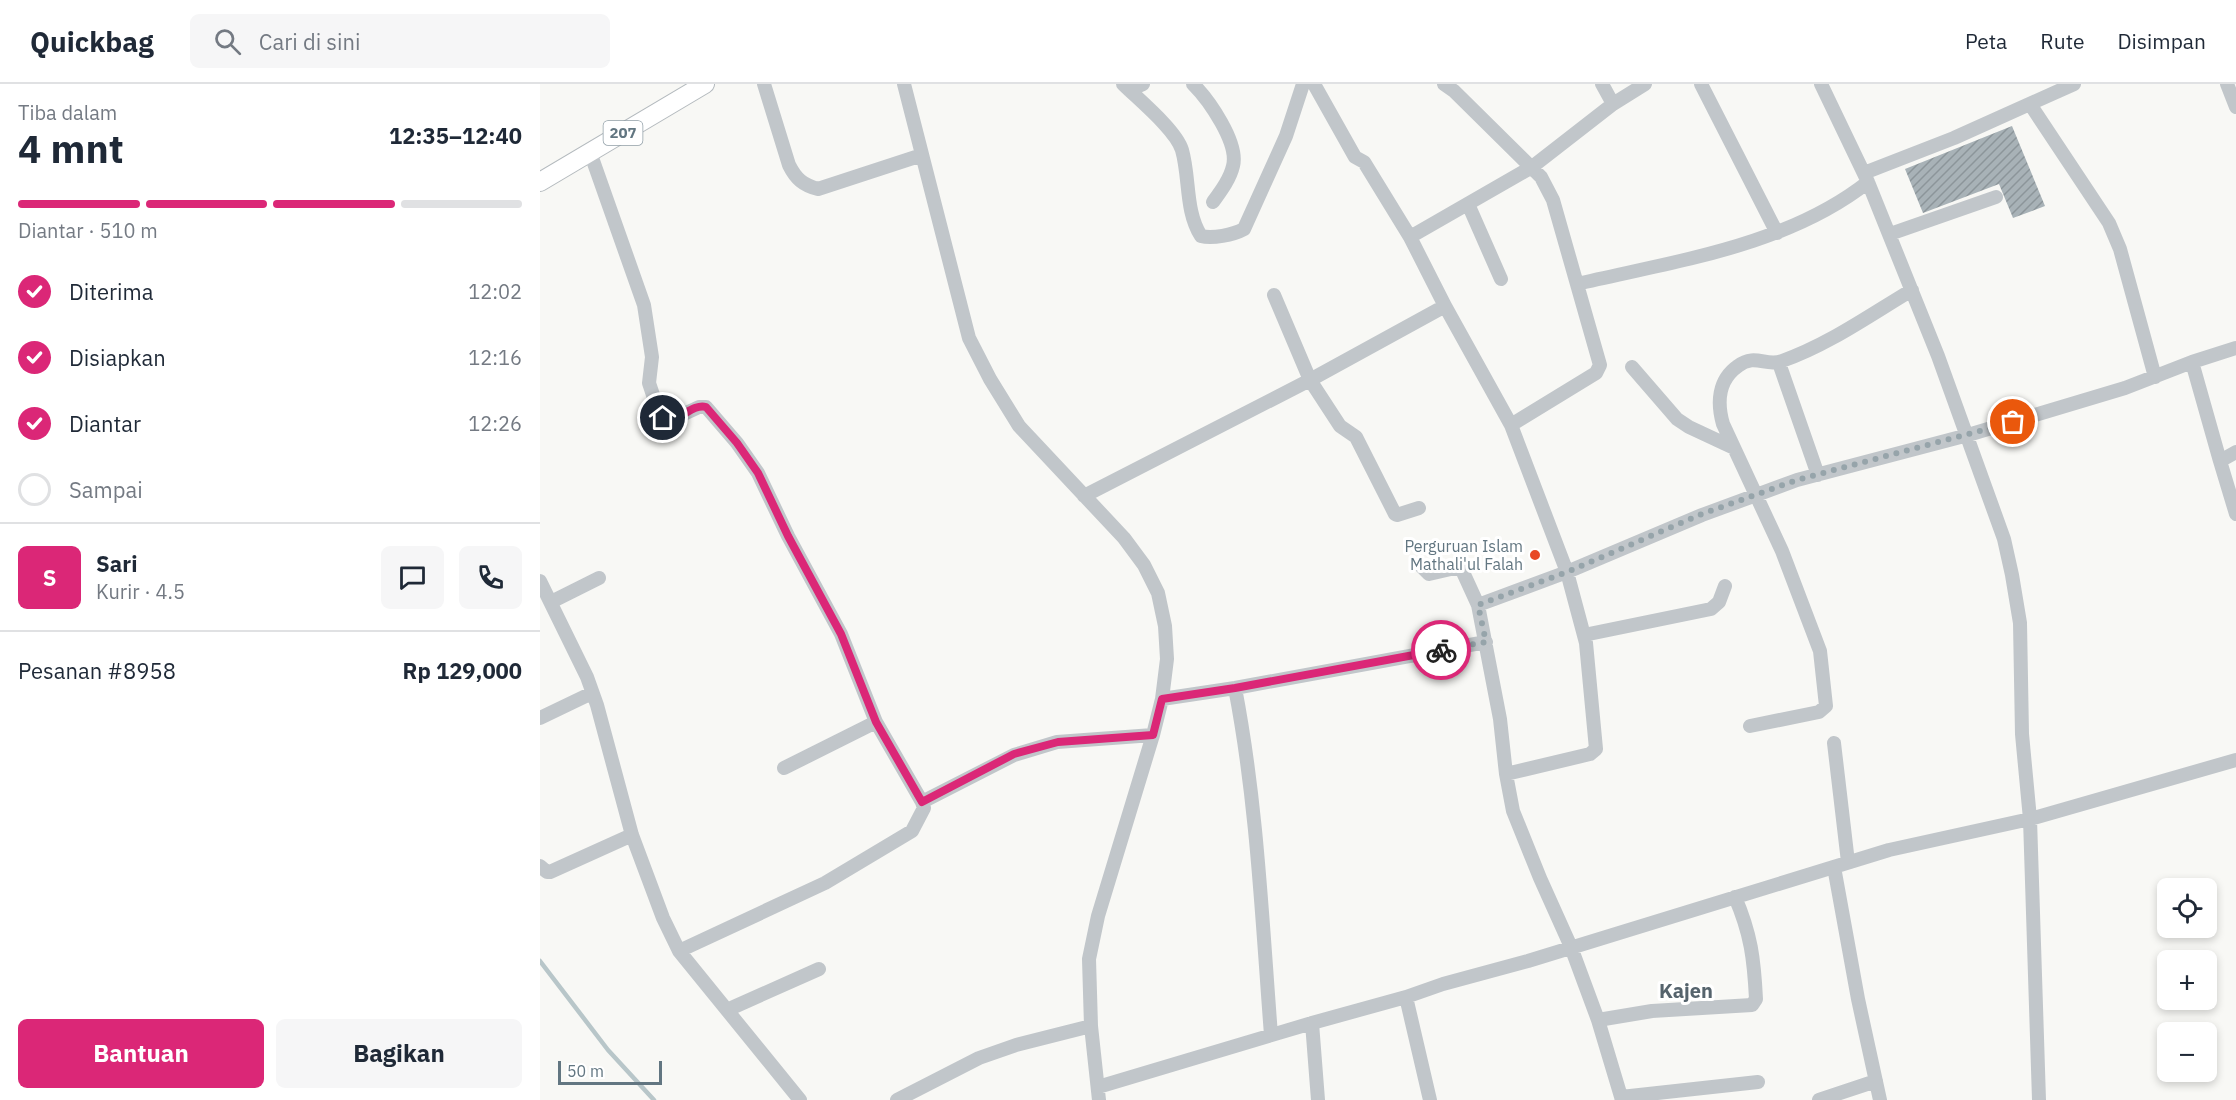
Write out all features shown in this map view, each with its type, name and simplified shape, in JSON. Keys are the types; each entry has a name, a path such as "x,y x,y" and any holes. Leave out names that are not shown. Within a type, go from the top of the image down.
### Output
{"main road":[{"name":"207","path":"540,182 705,84"}],"street":[{"path":"764,84 789,165 795,177 806,186 818,189 922,155"},
{"path":"904,84 969,338 990,379 1019,426 1124,538 1137,556 1158,593 1166,626 1167,659 1162,699 1124,836 1098,916 1089,959 1091,1026 1098,1093 1271,1035 1406,997 1889,850 2030,819 2236,760"},
{"path":"1126,87 1143,84"},
{"path":"1193,84 1214,111 1226,132 1234,156 1230,175 1214,202"},
{"path":"1126,87 1173,134 1182,150 1187,186 1197,228 1201,236 1206,238 1241,231 1246,226 1286,136 1303,84"},
{"path":"1314,84 1355,157 1364,162 1410,237 1512,425 1567,572 1584,635 1596,749 1590,754 1506,774"},
{"path":"1444,84 1454,91 1541,177 1553,200 1600,365 1599,371 1512,425"},
{"path":"1602,84 1613,104"},
{"path":"1410,237 1532,167 1613,104 1645,84"},
{"path":"1701,84 1777,233"},
{"path":"1821,84 1866,177 1890,234 1968,435 2004,539 2020,623 2022,734 2030,819 2039,1100"},
{"path":"1577,284 1739,245 1777,233 1839,203 1866,177 2074,84"},
{"path":"2226,84 2236,107"},
{"path":"2030,104 2112,229 2155,377"},
{"path":"590,152 644,305 652,357 648,383 660,416 671,420 699,407 706,407 737,443 752,465 841,634 876,722 922,802 923,813 912,831 825,883 679,951"},
{"path":"1890,234 1996,197"},
{"path":"1468,204 1501,279"},
{"path":"1750,726 1819,712 1826,706 1820,651 1782,551 1723,424 1719,403 1724,381 1729,373 1745,361 1753,359 1779,363 1823,343 1912,290"},
{"path":"1274,295 1310,380 1340,426 1356,437 1395,514 1419,508"},
{"path":"1084,496 1310,380 1446,306"},
{"path":"1478,605 1797,480 1968,435 2126,388 2236,348"},
{"path":"2193,362 2236,514"},
{"path":"1779,363 1818,475"},
{"path":"1632,367 1677,419 1734,448"},
{"path":"2220,461 2236,452"},
{"path":"1421,566 1429,574 1455,568 1462,570 1478,605 1500,719 1513,811 1571,947 1598,1020 1622,1098 1758,1082"},
{"path":"551,602 600,578"},
{"path":"540,581 578,658 592,693 632,835 663,918 679,951 800,1100"},
{"path":"1584,635 1711,609 1719,602 1725,586"},
{"path":"1162,699 1235,688 1486,642"},
{"path":"1235,688 1246,742 1254,813 1271,1035"},
{"path":"540,718 592,693"},
{"path":"784,768 876,722"},
{"path":"922,802 1014,754 1058,742 1153,735"},
{"path":"1834,743 1848,862"},
{"path":"540,866 550,872 632,835"},
{"path":"1834,867 1858,999 1880,1100"},
{"path":"1598,1020 1652,1011 1752,1005 1756,999 1752,948 1746,923 1735,897"},
{"path":"728,1010 819,969"},
{"path":"1406,997 1430,1100"},
{"path":"1312,1023 1318,1100"},
{"path":"897,1100 979,1058 1016,1045 1091,1026"},
{"path":"1819,1100 1875,1081"}],"building":[{"path":"2012,126 2045,206 2013,218 1999,184 1923,213 1905,169"}],"waterway":[{"path":"540,961 608,1050 654,1100"}],"way so far":[{"path":"1441,650 1486,642 1478,605 1567,572 1702,514 1797,480 2013,422"}],"place":[{"name":"Perguruan Islam Mathali'ul Falah","path":"1535,555"}],"district":[{"name":"Kajen","path":"1686,991"}],"route":[{"path":"663,418 671,420 699,407 706,407 737,443 758,473 788,536 841,634 876,722 922,802 1014,754 1058,742 1153,735 1162,699 1441,650"}]}
